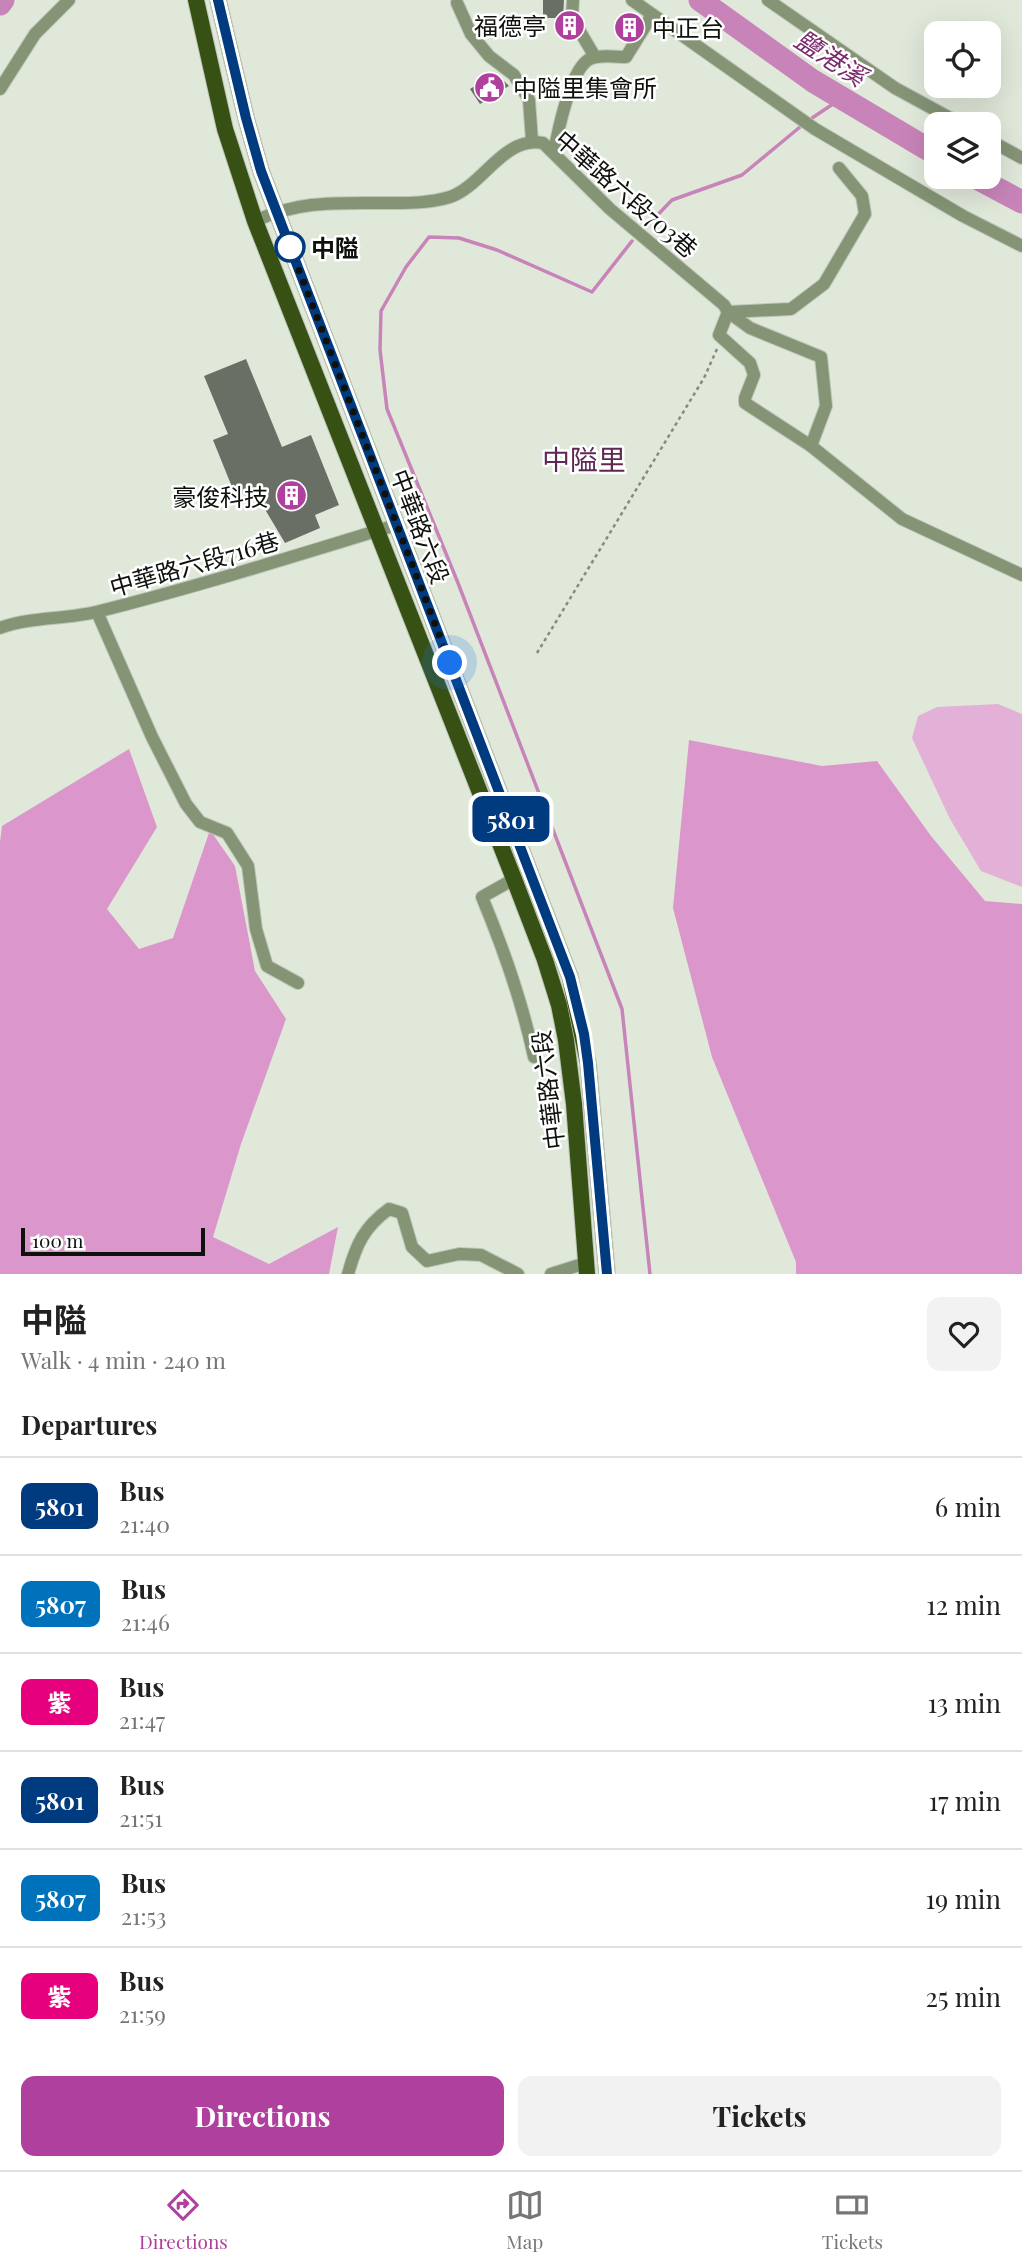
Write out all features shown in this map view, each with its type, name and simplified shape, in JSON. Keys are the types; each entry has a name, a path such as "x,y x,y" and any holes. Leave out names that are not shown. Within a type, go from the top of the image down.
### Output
{"main road":[{"name":"中華路六段","path":"196,0 225,129 255,221 514,878 559,1005 574,1104 586,1269"},
{"name":"中華路六段","path":"218,0 246,118 276,211 570,977 588,1063 607,1274"}],"street":[{"path":"0,89 35,34 69,0"},
{"path":"573,0 572,18 595,57"},
{"path":"768,0 895,88 939,112"},
{"path":"635,1 815,129 963,216 1022,246"},
{"path":"457,3 471,34 489,56 514,75 528,100 531,141"},
{"path":"554,152 573,83 582,67 595,57 626,57 652,15"},
{"name":"中華路六段703巷","path":"255,221 276,211 297,206 434,202 464,189 521,143 543,143 610,209 724,305 728,312 750,328 821,358 826,406 811,446"},
{"path":"1001,147 1022,158"},
{"path":"839,168 862,196 865,214 824,284 790,309 728,312 719,335 750,363 754,375 745,403 811,446 902,519 1022,575"},
{"name":"中華路六段716巷","path":"0,628 38,619 97,612 232,575 396,525"},
{"path":"97,612 152,737 186,804 200,822 227,833 248,866 256,929 267,966 298,983"},
{"path":"514,878 482,897 512,972 534,1057"},
{"path":"348,1274 356,1244 376,1218 390,1209 402,1213 412,1247 427,1261 459,1254 481,1255 518,1274"},
{"path":"551,1274 586,1269"}],"path":[{"path":"537,653 704,378 722,338"}],"shaded area":[{"path":"998,704 1022,714 1022,887 981,871 950,819 912,738 918,716 937,707"},
{"path":"689,740 822,766 877,761 931,836 985,901 1022,904 1022,1274 796,1274 796,1262 712,1057 673,908"},
{"path":"129,749 157,827 107,909 139,949 173,938 210,830 235,866 255,971 286,1019 241,1144 213,1237 269,1264 338,1227 329,1274 0,1274 2,826"}],"building":[{"path":"543,0 564,0 563,18 543,18"},
{"name":"中隘里集會所","path":"496,73 509,86 480,104 470,89"},
{"path":"246,359 282,447 311,435 339,505 315,515 320,528 285,543 263,506 232,487 213,440 228,434 204,376"}],"waterway":[{"name":"鹽港溪","path":"0,4 3,0"},
{"name":"鹽港溪","path":"700,0 813,81 924,147"},
{"path":"812,118 842,98"},
{"path":"646,227 672,200 742,175 800,127"},
{"name":"鹽港溪","path":"998,189 1022,202"},
{"path":"632,241 592,292 497,250 459,238 429,237 406,267 381,311 380,350 387,409 458,583 622,1009 650,1274"}],"bus line":[{"name":"5801","path":"218,0 261,171 570,977 588,1063 607,1274"}],"place":[{"name":"福德亭","path":"569,25"},
{"name":"中正台","path":"629,27"},
{"name":"中隘里集會所","path":"490,87"},
{"name":"中隘","path":"290,247"},
{"name":"豪俊科技","path":"291,496"}],"district":[{"name":"中隘里","path":"584,458"}],"route":[{"path":"290,247 450,663"}]}
